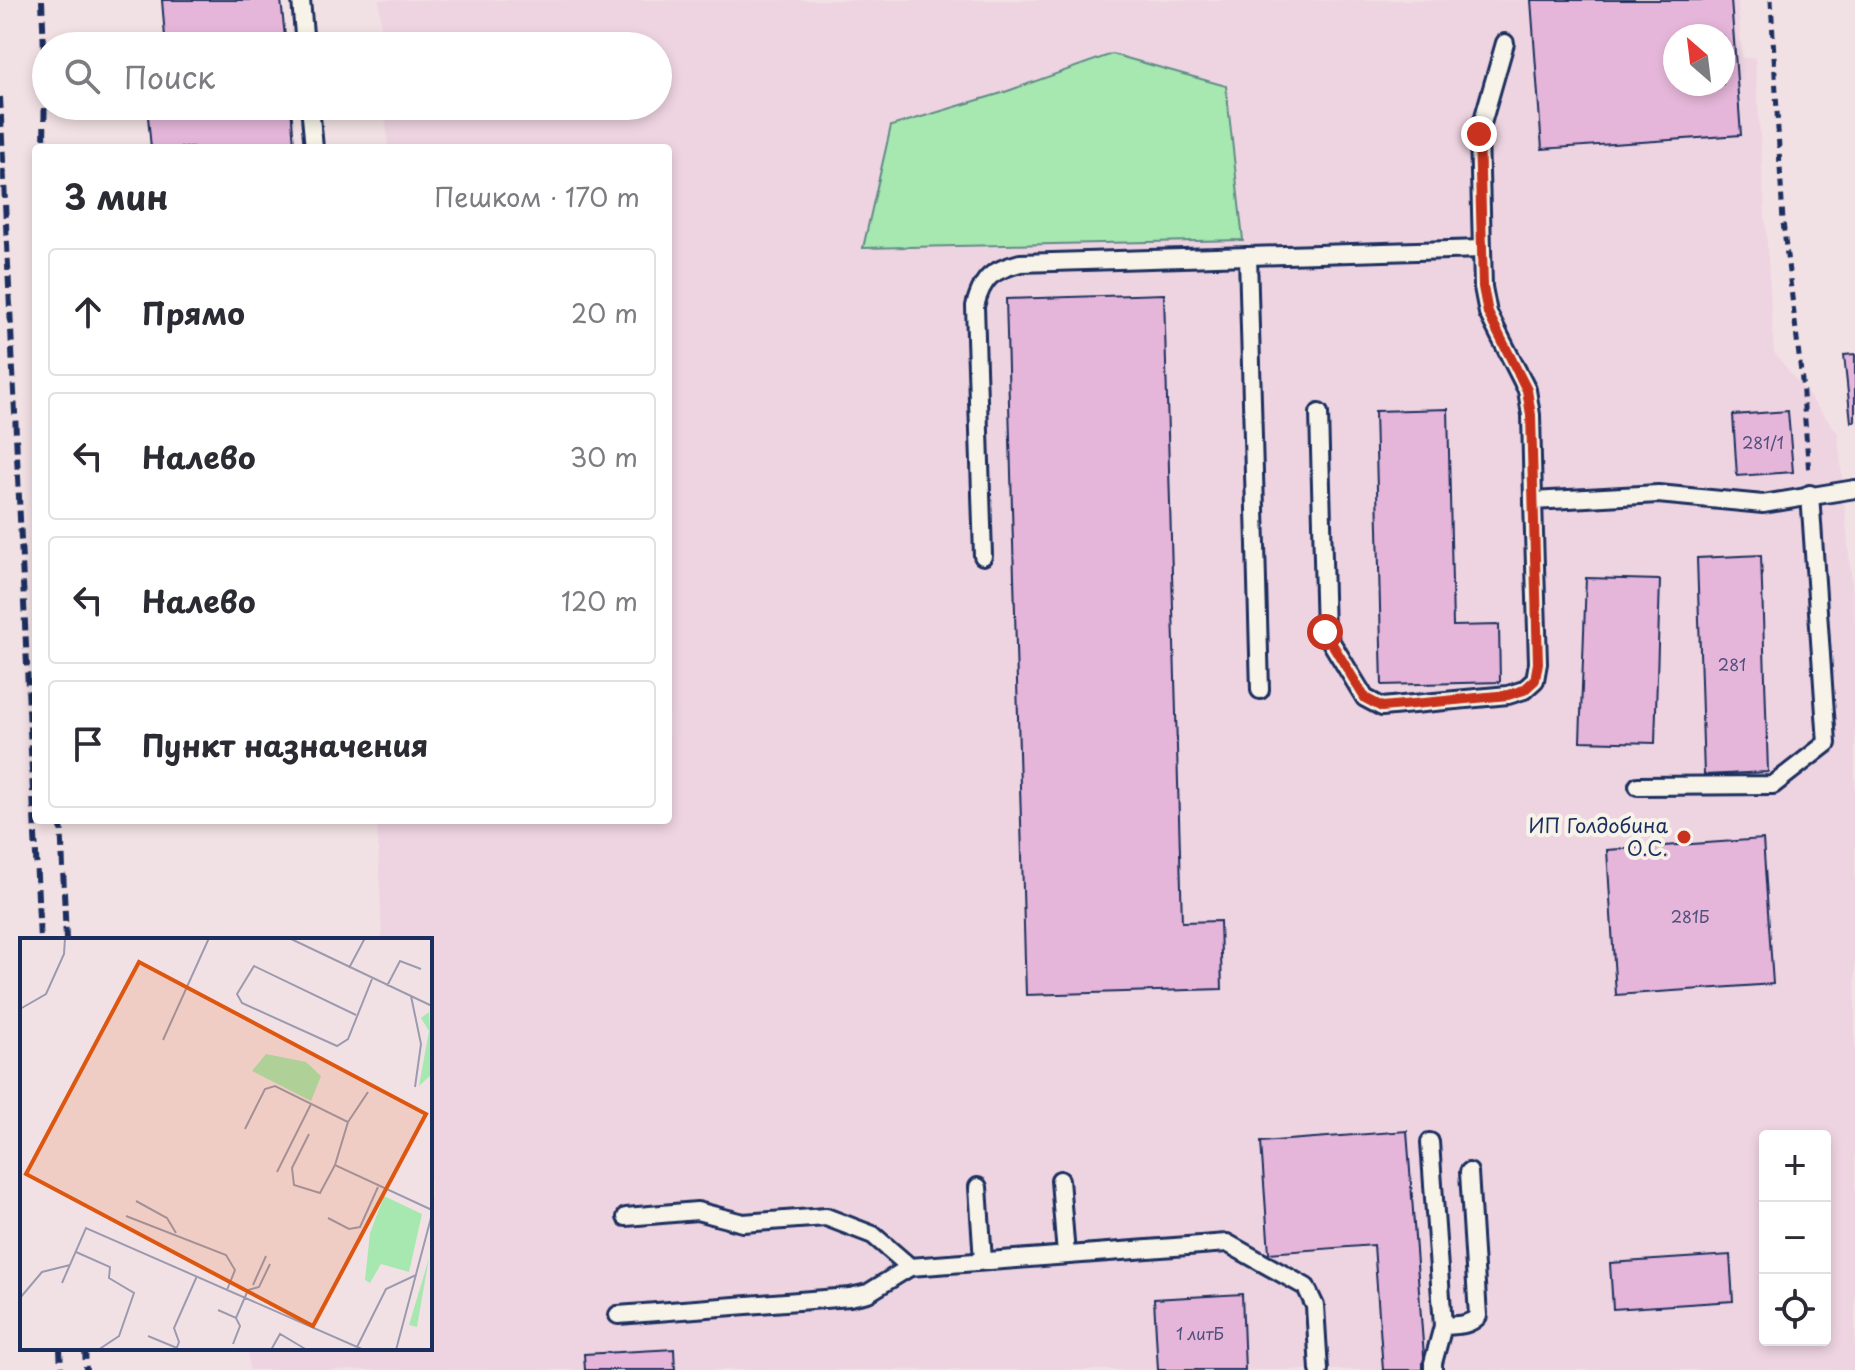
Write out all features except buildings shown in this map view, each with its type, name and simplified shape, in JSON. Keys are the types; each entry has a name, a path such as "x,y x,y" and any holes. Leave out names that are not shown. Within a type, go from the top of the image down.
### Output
{"lane":[{"path":"301,0 304,32"},
{"path":"1319,413 1325,632 1365,698 1382,707 1508,695 1524,690 1535,680 1538,663 1531,415 1527,390 1488,313 1483,287 1479,134 1505,43"},
{"path":"311,120 314,144"},
{"path":"983,556 975,306 980,287 995,270 1020,263 1482,249"},
{"path":"1248,256 1260,690"},
{"path":"1533,501 1658,494 1763,504 1855,489"},
{"path":"1638,786 1773,785 1827,743 1810,494"},
{"path":"1430,1142 1443,1326 1433,1370"},
{"path":"1443,1326 1465,1325 1478,1316 1469,1172"},
{"path":"1060,1180 1066,1255"},
{"path":"978,1187 983,1261"},
{"path":"626,1217 697,1211 743,1223 826,1217 873,1235 910,1267"},
{"path":"618,1315 850,1297 868,1293 910,1267 1227,1243 1306,1287 1315,1306 1319,1370"}],"path":[{"path":"1771,0 1783,222 1802,381 1810,494"}],"shaded area":[{"path":"379,0 1738,0 1742,58 1755,57 1774,352 1838,433 1855,618 1855,1370 249,1370 248,1350 432,1350 432,938 382,938 377,824 672,824 672,144 388,144 386,120 672,120 672,32 381,32"}],"green space":[{"path":"1112,54 1226,86 1243,240 863,248 891,126 1002,93"}],"railway":[{"path":"42,0 43,32"},
{"path":"0,97 32,771"},
{"path":"44,120 44,144"},
{"path":"34,824 40,938"},
{"path":"61,824 66,938"},
{"path":"60,1350 61,1370"},
{"path":"85,1350 86,1370"}],"place":[{"name":"ИП Голдобина О.С.","path":"1684,837"}],"route":[{"path":"1325,632 1365,698 1382,707 1508,695 1524,690 1535,680 1538,663 1531,415 1527,390 1499,339 1488,313 1483,287 1479,134"}]}
